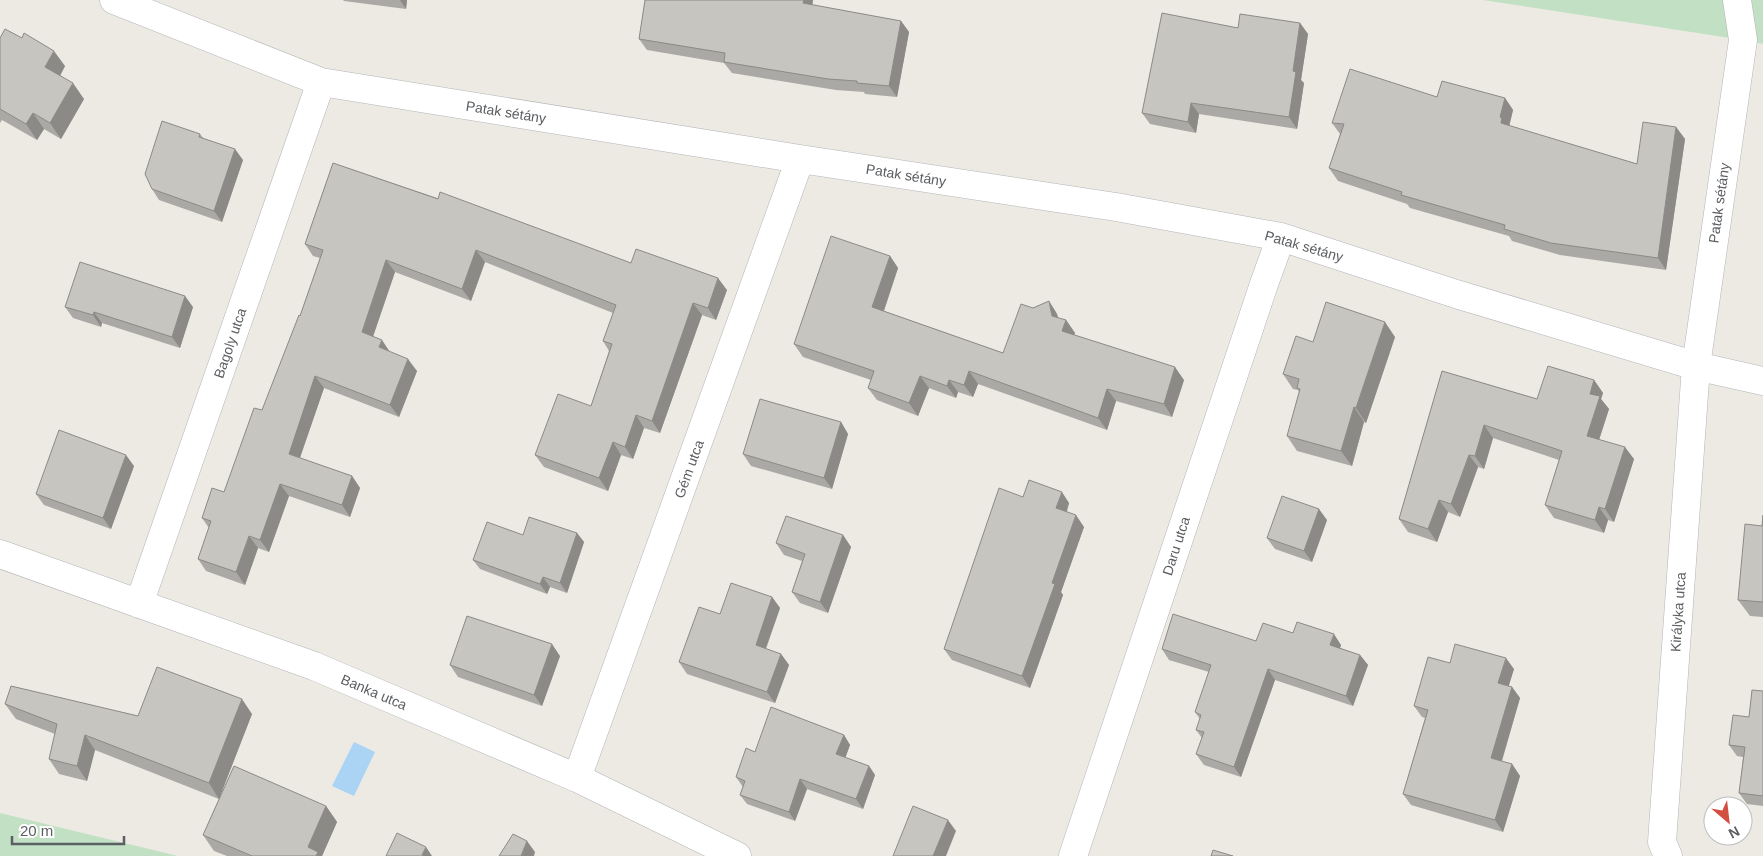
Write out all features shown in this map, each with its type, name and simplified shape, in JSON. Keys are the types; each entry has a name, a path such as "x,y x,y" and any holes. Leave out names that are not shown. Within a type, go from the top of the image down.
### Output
{"street":[{"name":"Patak sétány","path":"114,0 321,82 800,159 1116,207 1281,237 1456,294 1696,366 1763,381"},
{"name":"Patak sétány","path":"1696,366 1743,40 1737,0"},
{"name":"Bagoly utca","path":"139,604 321,82"},
{"name":"Gém utca","path":"577,778 800,159"},
{"name":"Daru utca","path":"1073,856 1281,237"},
{"name":"Királyka utca","path":"1668,856 1662,842 1696,366"},
{"name":"Banka utca","path":"0,554 314,666 577,778 737,856"}],"green space":[{"path":"1483,0 1763,0 1763,44 1743,40"},
{"path":"0,813 178,856 0,856"}],"water":[{"path":"354,742 375,752 354,796 332,786"}],"building":[{"path":"645,0 804,0 803,3 901,21 889,86 828,79 724,62 725,53 639,39"},
{"path":"1162,13 1238,28 1240,14 1300,23 1293,71 1296,72 1289,117 1191,103 1188,122 1142,113"},
{"path":"5,29 22,38 24,33 54,51 45,67 73,83 50,123 33,113 26,124 0,109 0,38"},
{"path":"1350,69 1437,97 1442,81 1505,98 1500,117 1502,118 1501,123 1637,164 1643,122 1676,127 1658,258 1551,243 1504,229 1505,225 1401,195 1402,192 1329,168 1344,124 1332,123"},
{"path":"162,121 200,134 199,137 235,149 214,211 152,189 145,174"},
{"path":"333,163 438,199 440,192 631,263 636,249 718,278 708,308 693,303 652,421 636,415 625,447 613,442 599,478 535,455 558,394 591,406 612,344 603,341 616,305 476,250 462,289 386,260 362,332 382,340 379,347 408,359 390,405 315,376 289,454 352,476 342,505 280,484 260,540 249,536 236,572 198,559 211,521 202,518 212,488 224,492 254,408 262,410 300,316 323,250 305,244"},
{"path":"831,236 890,256 872,307 1003,353 1021,304 1033,308 1049,301 1052,316 1066,320 1062,331 1175,367 1164,404 1107,389 1098,418 969,371 964,385 949,380 947,386 920,376 909,403 868,388 874,371 794,344"},
{"path":"80,262 185,296 172,337 94,312 93,315 65,307"},
{"path":"1326,302 1385,322 1356,408 1354,407 1341,451 1287,436 1300,389 1297,388 1299,379 1283,374 1296,336 1313,342"},
{"path":"1548,366 1594,380 1590,394 1600,396 1587,436 1625,447 1605,509 1599,507 1595,520 1545,505 1562,451 1484,425 1475,456 1469,455 1451,504 1439,500 1428,529 1399,519 1442,371 1537,399"},
{"path":"760,399 841,422 824,478 743,454"},
{"path":"59,430 126,455 103,518 36,494"},
{"path":"1029,480 1062,492 1056,508 1076,515 1052,583 1055,584 1022,676 944,649 999,488 1023,497"},
{"path":"1282,496 1319,509 1304,551 1267,538"},
{"path":"1763,515 1763,602 1738,600 1745,524 1762,526"},
{"path":"786,516 843,535 820,602 792,592 805,554 776,543"},
{"path":"529,517 577,533 560,583 543,577 540,584 473,560 487,522 523,535"},
{"path":"731,583 772,597 756,645 781,654 767,692 679,662 699,607 720,614"},
{"path":"1173,614 1256,641 1263,623 1293,633 1297,622 1334,634 1330,645 1360,655 1346,696 1268,669 1234,767 1196,754 1204,732 1196,730 1201,715 1195,712 1211,665 1162,649"},
{"path":"467,616 552,644 534,695 450,665"},
{"path":"1455,644 1506,658 1498,683 1512,687 1491,758 1512,764 1495,820 1403,794 1428,710 1414,706 1428,657 1450,663"},
{"path":"157,667 242,699 209,783 85,735 77,766 49,759 57,724 5,704 11,686 138,716"},
{"path":"1752,690 1763,691 1763,796 1739,793 1745,747 1729,745 1733,715 1749,717"},
{"path":"771,707 844,735 836,754 869,766 856,799 800,779 789,812 740,795 745,781 736,777 746,748 755,752"},
{"path":"234,766 326,806 308,847 318,852 316,856 252,856 203,835"},
{"path":"913,806 948,820 933,856 893,856"},
{"path":"397,833 426,847 422,855 424,856 386,856"},
{"path":"513,834 527,841 521,856 499,856"},
{"path":"1213,850 1233,856 1211,856"}]}
